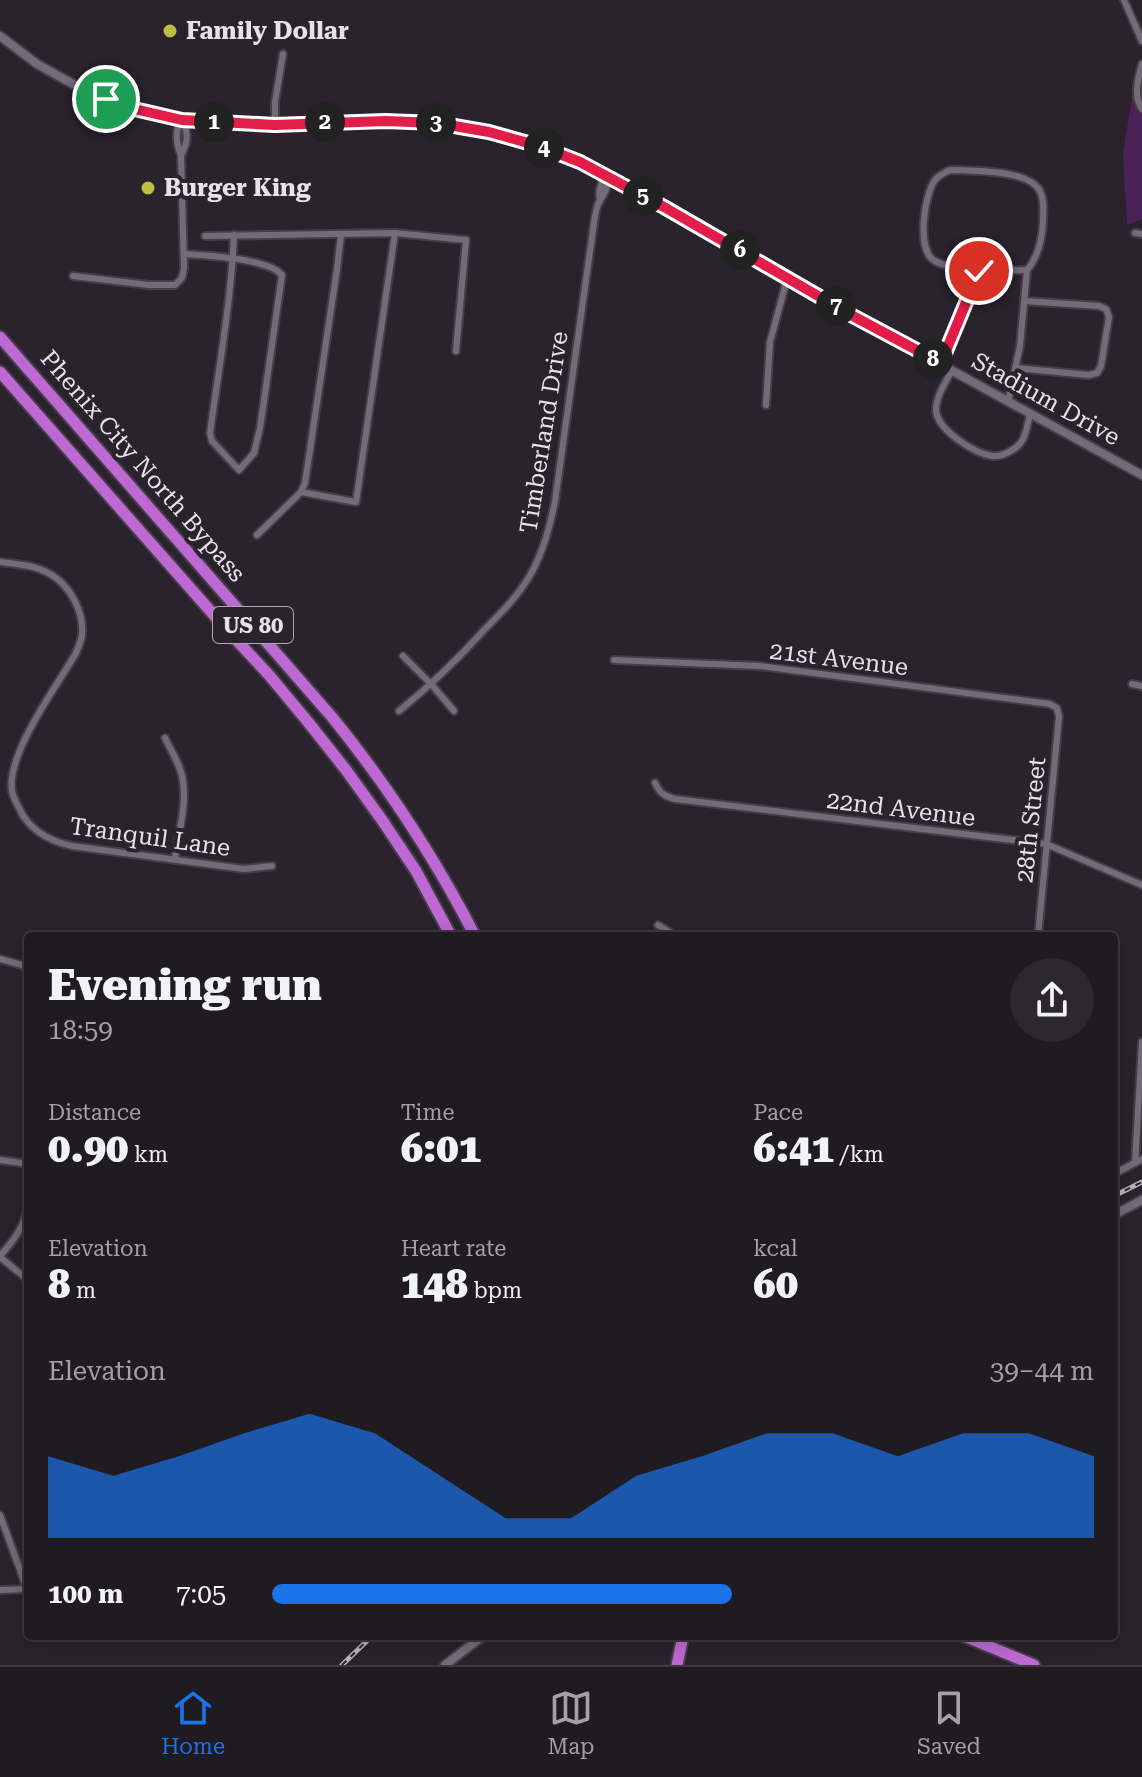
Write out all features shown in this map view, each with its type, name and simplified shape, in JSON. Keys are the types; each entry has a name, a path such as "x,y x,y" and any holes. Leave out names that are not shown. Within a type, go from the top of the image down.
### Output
{"highway":[{"name":"Phenix City North Bypass","path":"0,337 352,742 424,845 473,932"},
{"name":"Phenix City North Bypass","path":"0,372 308,722 346,770 416,871 449,932"},
{"path":"677,1665 682,1640"},
{"path":"974,1640 1034,1665"}],"street":[{"path":"1124,0 1142,41"},
{"name":"Stadium Drive","path":"0,36 37,64 82,89 130,108 182,120 275,125 385,121 437,123 489,132 539,146 580,162 672,211 787,279 1142,475"},
{"path":"275,125 275,102 283,54"},
{"path":"1142,64 1137,102 1142,109"},
{"path":"73,276 149,285 175,285 182,278 181,155 187,145 187,130 182,120"},
{"path":"1008,402 1020,346 1027,270 1036,256 1042,231 1044,205 1039,189 1026,179 1001,173 950,170 936,178 923,237 926,253 931,259 979,271 1027,270"},
{"name":"Timberland Drive","path":"399,711 432,685 515,597 541,552 555,501 594,223 604,197 605,176"},
{"path":"301,492 356,502 395,233"},
{"path":"205,236 395,233 466,240 456,351"},
{"path":"184,254 233,258 277,268 282,275 260,428 254,453 239,470 212,441 210,433 229,301 233,258 234,235"},
{"path":"257,535 301,492 305,483 341,235"},
{"path":"941,363 979,271"},
{"path":"766,405 770,342 787,279"},
{"path":"1016,368 1089,375 1097,373 1101,366 1109,317 1106,309 1099,306 1025,301"},
{"path":"952,370 938,397 937,415 947,430 968,446 992,456 1010,452 1023,440 1030,414"},
{"name":"Tranquil Lane","path":"0,562 34,567 51,574 65,585 81,618 82,636 76,653 18,751 12,776 12,793 23,816 40,834 72,846 244,869 272,866"},
{"path":"403,656 454,711"},
{"name":"21st Avenue","path":"614,660 760,666 1050,704 1057,708"},
{"path":"1132,684 1142,686"},
{"name":"28th Street","path":"1038,932 1059,725 1057,708"},
{"path":"165,738 183,781 184,805 175,859"},
{"name":"22nd Avenue","path":"655,783 666,797 675,799 1046,844 1142,885"},
{"path":"658,925 669,932"},
{"path":"0,959 24,967"},
{"path":"1118,1172 1138,1161 1142,1042"},
{"path":"0,1160 24,1163"},
{"path":"1118,1213 1142,1200"},
{"path":"24,1221 0,1257 24,1277"},
{"path":"0,1515 24,1581"},
{"path":"0,1590 24,1589"},
{"path":"445,1665 478,1640"}],"shaded area":[{"path":"1135,80 1142,81 1142,219 1127,225 1123,153"}],"railway":[{"path":"1118,1194 1142,1182"},
{"path":"342,1665 368,1640"}],"place":[{"name":"Family Dollar","path":"170,31"},
{"name":"Burger King","path":"148,188"}],"route":[{"path":"106,99 182,120 275,125 385,121 437,123 489,132 539,146 580,162 664,207 941,363 979,271"}]}
